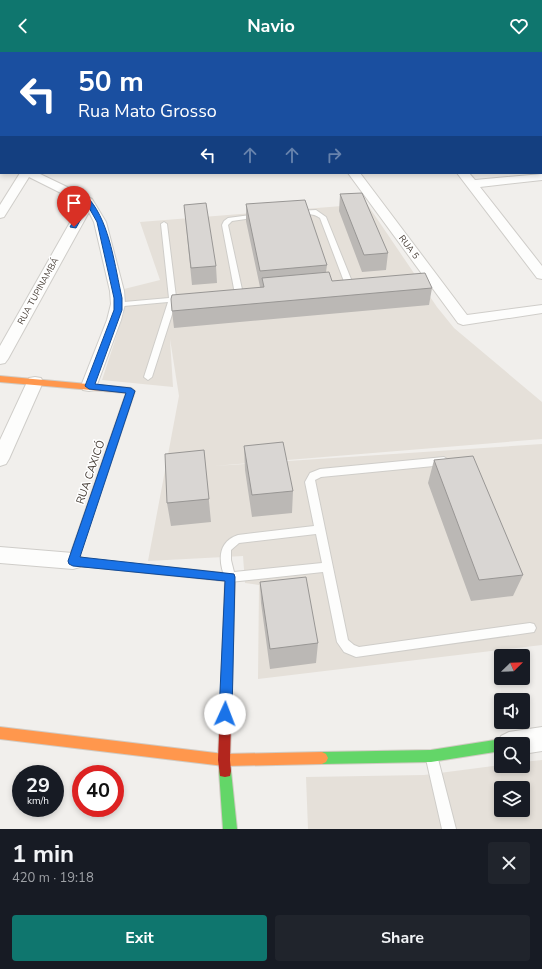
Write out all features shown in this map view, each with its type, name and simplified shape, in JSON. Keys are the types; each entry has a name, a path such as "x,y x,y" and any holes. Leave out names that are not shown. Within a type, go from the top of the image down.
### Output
{"street":[{"path":"0,214 27,174"},
{"path":"0,379 89,386 121,304 100,222 94,210 88,202 30,174"},
{"path":"44,180 57,174"},
{"name":"RUA 5","path":"355,174 463,320 542,309"},
{"path":"464,174 542,275"},
{"path":"472,184 542,177"},
{"name":"RUA TUPINAMBÁ","path":"0,359 88,202"},
{"path":"0,459 35,382"},
{"name":"RUA CAXICÓ","path":"73,561 131,391 89,386"},
{"path":"0,555 230,577 224,760 230,829"},
{"path":"0,733 224,760 431,756 494,746"},
{"path":"530,741 542,739"}],"lane":[{"path":"287,213 316,212 323,217 348,284"},
{"path":"239,294 225,225 226,222 235,218 265,215"},
{"path":"148,377 173,300 164,224"},
{"path":"121,304 187,298"},
{"path":"456,460 314,474 311,478 310,482 319,530 343,642 346,648 351,652 359,652 530,628"},
{"path":"319,530 230,542 226,547 230,577 327,567"},
{"path":"431,756 449,829"}],"shaded area":[{"path":"367,204 437,307 454,328 542,402 542,439 214,466 542,444 542,645 509,649 494,649 494,651 258,679 259,585 245,583 243,556 148,561 179,396 170,339 173,387 102,380 124,313 124,289 160,280 140,222"},
{"path":"542,760 542,829 308,829 306,777 424,775 494,766 494,773 530,773 530,761"}],"building":[{"path":"362,193 388,253 364,255 340,194"},
{"path":"305,200 327,265 260,271 246,204"},
{"path":"206,203 216,266 191,268 184,205"},
{"path":"329,272 332,281 425,273 432,288 172,311 172,295 264,287 262,278"},
{"path":"283,442 293,491 252,495 244,446"},
{"path":"204,450 209,499 167,503 165,454"},
{"path":"473,456 523,575 479,580 434,460"},
{"path":"306,577 318,643 270,649 260,582"}],"traffic: fast":[{"path":"322,758 431,756 494,746"},
{"path":"225,771 230,829"}],"traffic: slow":[{"path":"0,379 131,391 73,561 89,563"},
{"path":"0,733 224,760 322,758"}],"traffic: jam":[{"path":"89,563 230,577 224,760 225,771"}],"route":[{"path":"74,227 88,202 92,206 100,222 106,242 118,298 118,310 89,386 131,391 73,561 230,577 225,714"}]}
